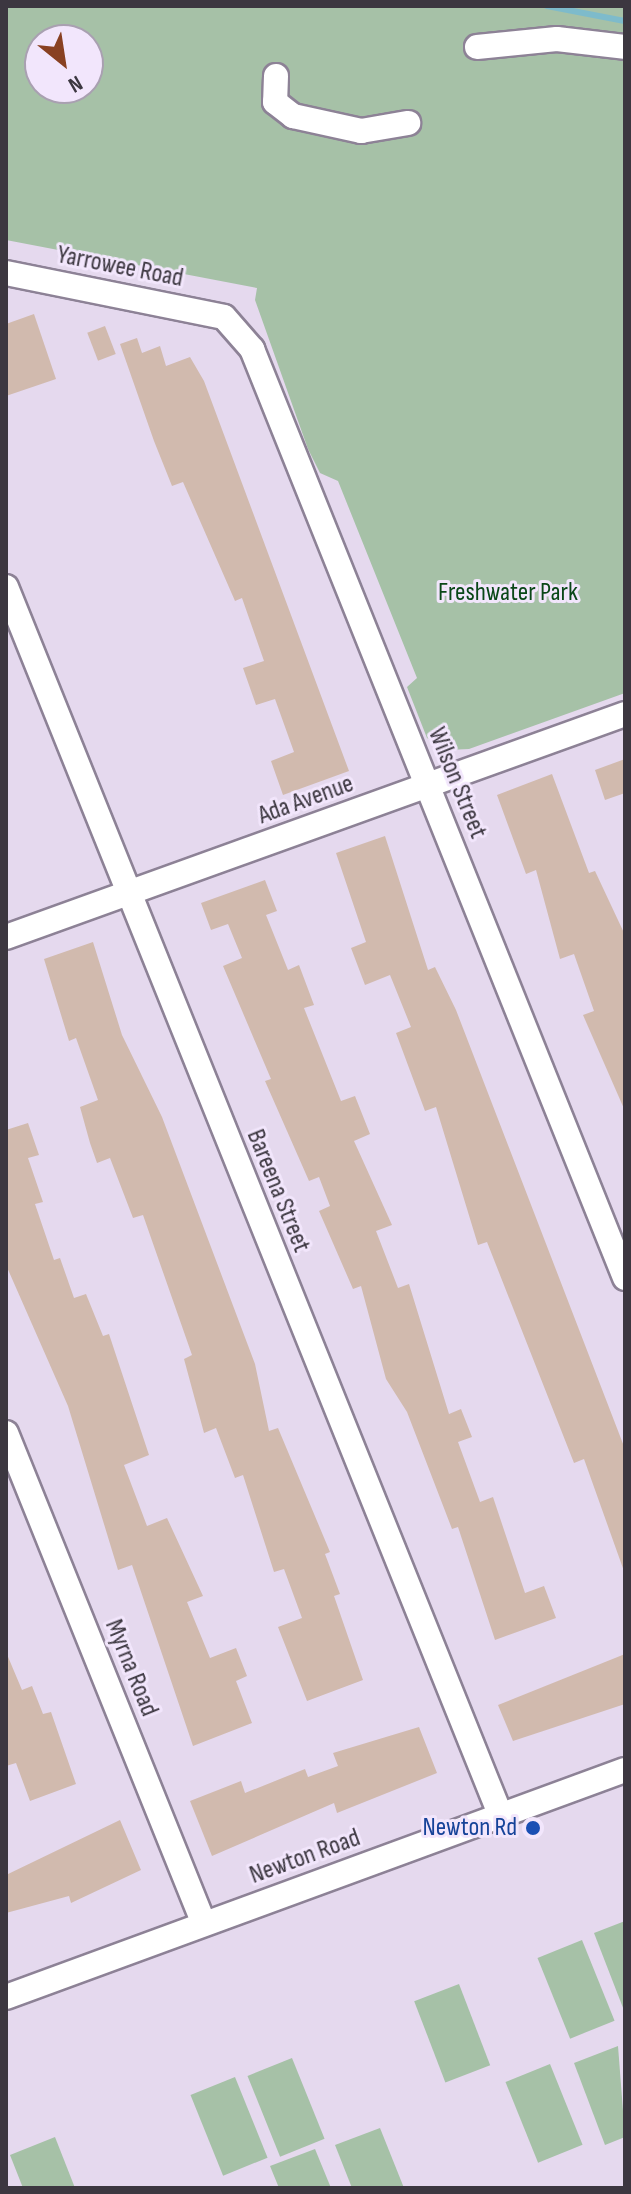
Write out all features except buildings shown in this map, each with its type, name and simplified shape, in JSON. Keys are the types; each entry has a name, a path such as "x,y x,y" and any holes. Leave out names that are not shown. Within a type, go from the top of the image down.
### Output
{"street":[{"path":"477,47 557,39 625,47"},
{"path":"276,76 275,102 293,116 361,131 408,123"},
{"name":"Yarrowee Road","path":"6,273 224,317"},
{"name":"Wilson Street","path":"224,317 263,373 625,1278"},
{"name":"Bareena Street","path":"6,587 500,1814"},
{"name":"Ada Avenue","path":"6,937 625,714"},
{"name":"Myrna Road","path":"6,1433 204,1924"},
{"name":"Newton Road","path":"6,1997 625,1770"}],"green space":[{"name":"Freshwater Park","path":"6,6 625,6 625,693 469,749 447,750 427,738 407,687 417,678 338,481 320,473 308,449 255,300 257,288 6,240"},
{"path":"625,1921 625,2013 594,1933"},
{"path":"582,1940 615,2021 570,2039 537,1958"},
{"path":"459,1984 490,2065 445,2082 414,2001"},
{"path":"618,2046 625,2137 605,2145 574,2063"},
{"path":"292,2058 325,2139 280,2157 247,2076"},
{"path":"550,2064 583,2145 538,2163 505,2082"},
{"path":"235,2077 268,2158 223,2176 190,2095"},
{"path":"380,2128 404,2188 352,2188 335,2145"},
{"path":"55,2137 75,2188 23,2188 10,2155"},
{"path":"315,2149 331,2188 279,2188 270,2166"}],"waterway":[{"path":"547,6 625,21"}],"place":[{"name":"Newton Rd","path":"533,1828"}]}
